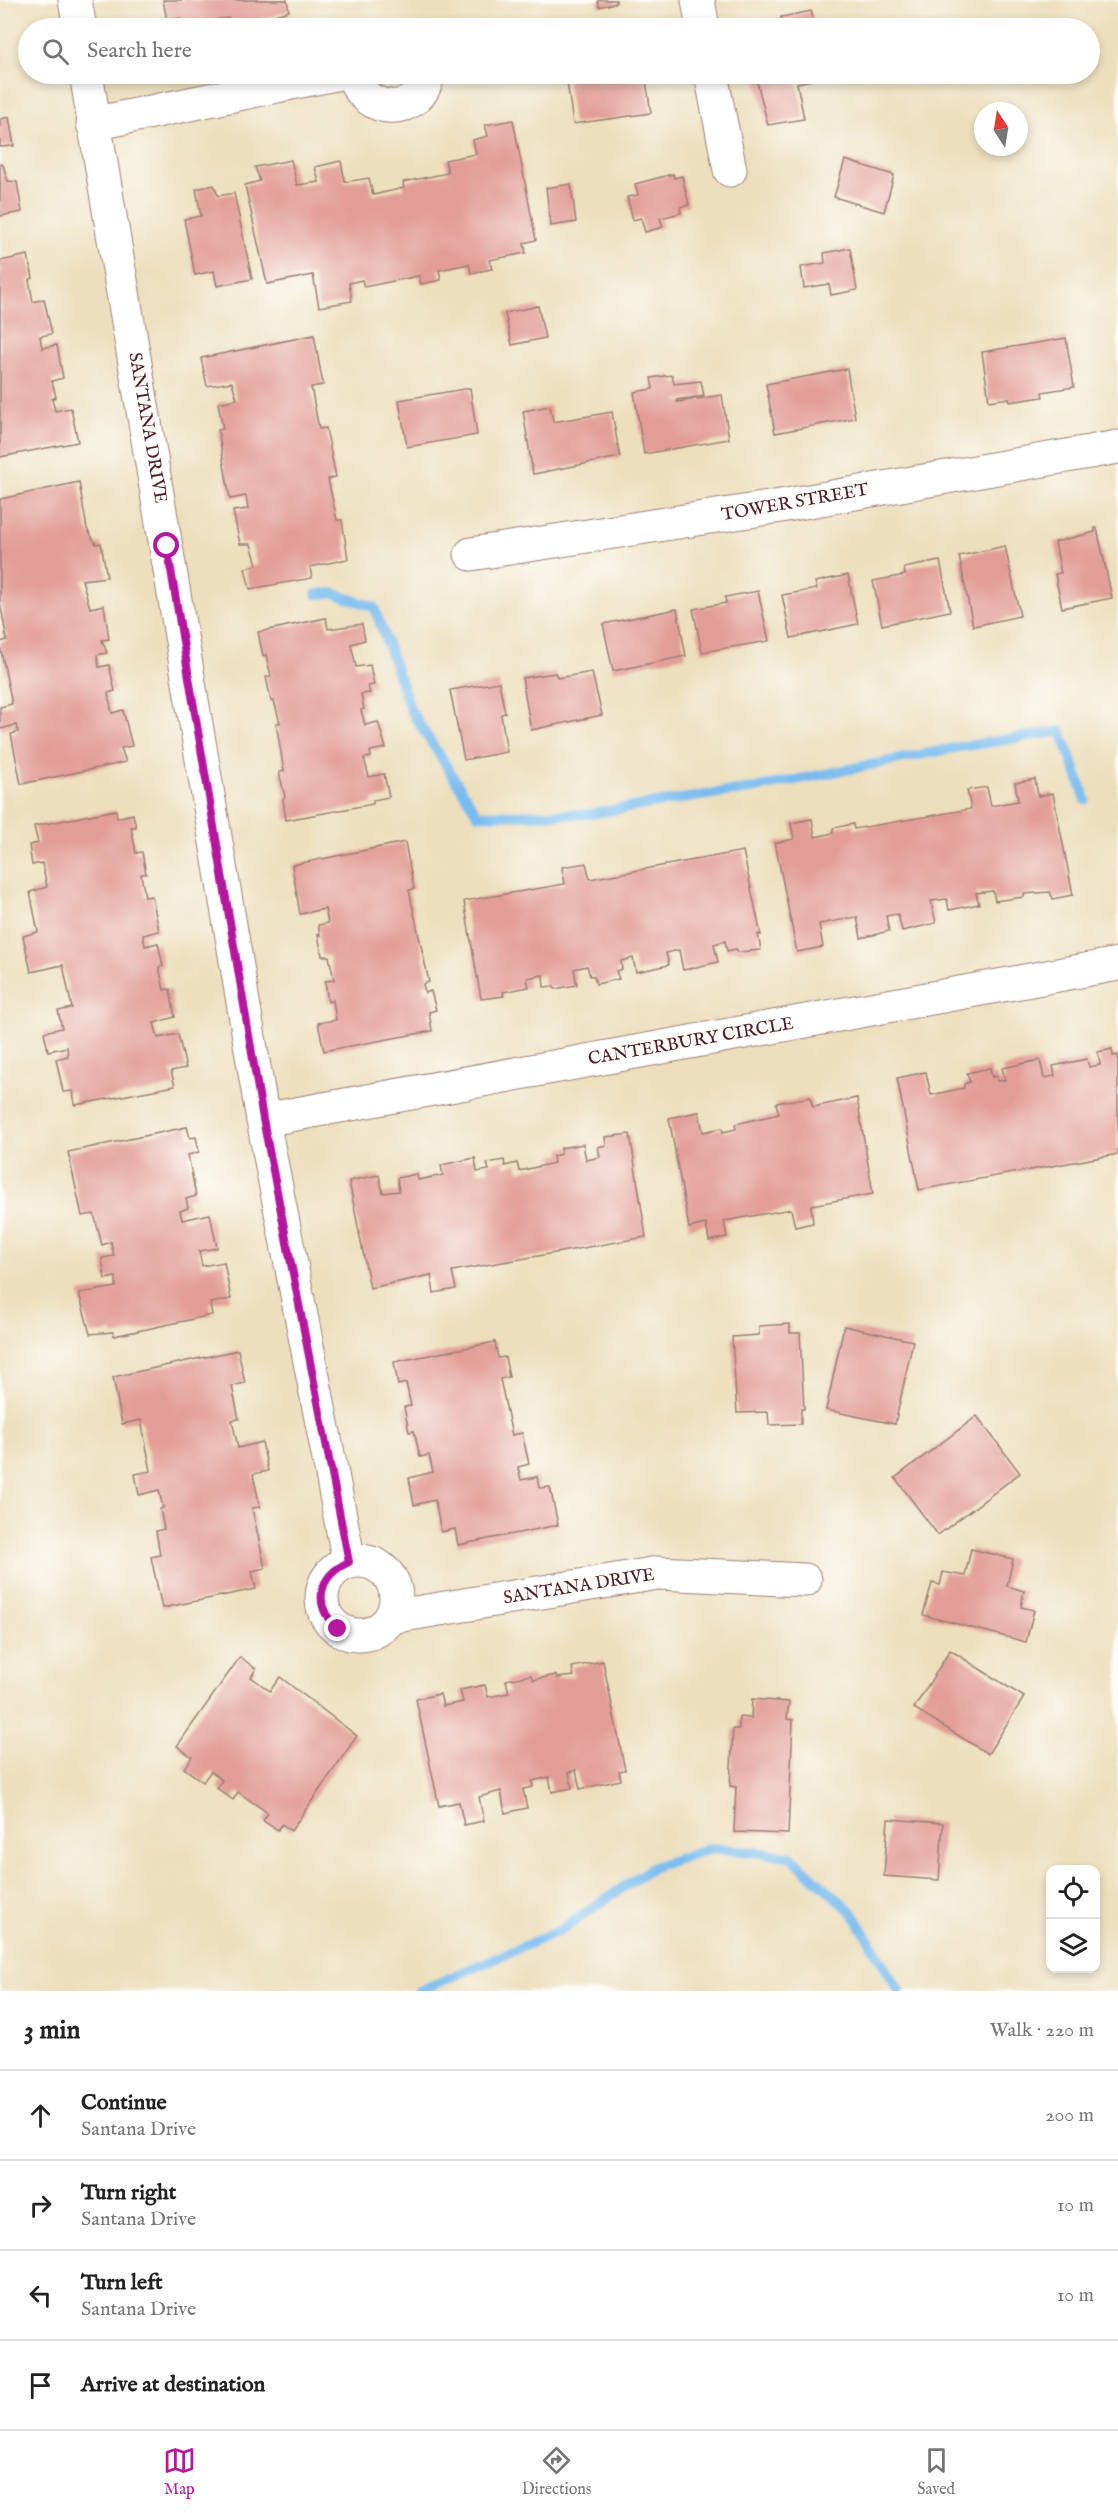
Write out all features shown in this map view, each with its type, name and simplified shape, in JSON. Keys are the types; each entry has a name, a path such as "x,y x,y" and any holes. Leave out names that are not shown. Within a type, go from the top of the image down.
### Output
{"street":[{"path":"75,0 78,18"},
{"path":"698,0 701,18"},
{"name":"SANTANA DRIVE","path":"87,84 149,436 263,1119 349,1562 338,1567 329,1575 321,1598 323,1610 329,1621 338,1629 349,1634 361,1635 373,1633 384,1627 391,1617 658,1574 805,1580"},
{"path":"93,124 287,84"},
{"path":"358,84 362,94 373,102 386,106 399,106 411,100 421,92 424,84"},
{"path":"713,84 730,170"},
{"name":"TOWER STREET","path":"471,554 776,507 1118,447"},
{"name":"CANTERBURY CIRCLE","path":"263,1119 1118,964"},
{"path":"349,1562 362,1561 375,1564 393,1581 396,1606 391,1617"}],"building":[{"path":"163,0 287,0 289,11 265,18 166,18"},
{"path":"598,0 616,0 616,3 599,7"},
{"path":"811,11 813,18 781,18"},
{"path":"567,84 647,84 651,113 573,124"},
{"path":"758,84 797,84 804,119 768,125"},
{"path":"9,117 14,146 0,147 0,119"},
{"path":"513,120 536,240 524,243 526,253 489,260 492,269 471,273 469,264 439,270 441,280 421,284 419,276 364,287 362,280 349,283 352,301 319,307 313,275 267,284 245,185 260,181 255,167 291,160 297,185 319,182 315,167 341,161 345,182 369,178 373,195 404,188 403,182 448,173 445,160 476,154 473,140 488,136 485,125"},
{"path":"845,160 894,175 884,212 834,197"},
{"path":"0,164 3,165 8,181 17,182 22,212 0,216"},
{"path":"673,174 674,178 682,176 689,205 680,207 681,213 660,218 663,227 645,232 641,218 633,220 627,197 638,195 635,184"},
{"path":"571,184 576,222 551,226 546,188"},
{"path":"214,185 218,196 234,193 252,279 217,286 214,271 195,275 184,219 201,216 196,189"},
{"path":"850,248 857,290 831,295 829,284 804,288 801,267 825,263 824,253"},
{"path":"28,255 33,278 29,280 33,302 44,299 52,334 40,336 42,348 57,345 63,378 52,381 56,397 52,399 55,411 71,408 78,442 0,457 0,261"},
{"path":"538,306 545,338 512,345 505,313"},
{"path":"314,335 323,385 311,387 319,429 326,428 336,477 328,479 337,520 342,520 348,559 310,567 312,578 250,589 245,568 257,565 251,544 240,544 233,511 248,509 246,496 230,499 218,430 223,429 218,403 237,399 232,382 207,386 201,358"},
{"path":"1066,338 1074,387 1042,392 1043,397 1010,402 1009,398 989,401 982,352"},
{"path":"847,369 855,418 775,433 766,384"},
{"path":"672,375 674,384 701,381 704,396 677,400 677,402 722,395 729,439 644,454 634,392 653,389 651,378"},
{"path":"470,388 477,435 407,447 399,400"},
{"path":"550,406 553,422 612,412 620,457 533,474 523,411"},
{"path":"79,482 87,529 96,544 101,543 107,577 82,580 90,608 104,605 109,639 102,640 107,653 97,655 99,667 109,665 115,691 108,693 112,713 123,710 132,746 121,748 126,762 21,784 11,734 18,732 16,725 0,729 0,707 12,704 0,646 0,642 7,640 0,602 0,499"},
{"path":"1097,528 1112,598 1062,608 1055,574 1061,573 1055,542 1095,532"},
{"path":"1005,546 1020,616 973,626 959,556"},
{"path":"940,561 950,611 882,625 873,581 905,575 904,568"},
{"path":"848,575 858,624 791,638 782,595 817,589 815,582"},
{"path":"758,591 769,641 702,652 693,609 726,603 725,597"},
{"path":"677,609 686,656 613,671 603,624"},
{"path":"326,618 328,629 362,624 365,640 351,644 356,667 370,665 374,685 368,686 370,693 361,694 364,709 361,710 365,725 378,722 386,748 370,751 371,757 364,758 369,777 384,774 389,797 373,800 373,804 286,820 283,799 285,797 279,772 284,771 276,723 280,723 274,701 271,701 266,677 271,676 266,655 263,656 258,632"},
{"path":"592,672 602,715 531,730 522,678 555,673 558,678"},
{"path":"499,682 505,713 501,714 507,752 464,760 450,690"},
{"path":"1035,779 1038,796 1053,793 1073,895 1053,899 1050,892 1024,894 1024,897 995,901 993,891 976,893 979,904 949,910 947,899 931,901 936,923 902,931 898,914 886,916 889,931 861,938 857,917 819,924 823,947 797,952 775,843 794,839 791,823 812,819 815,837 833,833 833,828 853,824 854,829 971,809 967,790 987,787 991,806 1018,801 1015,783"},
{"path":"116,810 117,818 133,814 136,827 131,827 136,853 142,852 146,874 141,874 145,897 152,896 159,931 143,935 145,946 158,943 163,966 159,967 164,990 170,989 175,1017 154,1023 158,1038 178,1034 186,1068 171,1071 175,1086 75,1105 73,1091 63,1092 56,1059 68,1056 67,1047 48,1051 44,1032 62,1028 58,1011 72,1008 63,965 31,972 23,936 38,932 30,892 47,887 42,863 32,865 29,845 38,843 34,826"},
{"path":"405,842 414,889 409,890 429,982 423,984 425,993 431,991 436,1010 429,1012 432,1031 324,1051 318,1023 336,1020 333,1000 328,1002 325,981 334,980 329,956 322,956 318,934 320,935 318,925 328,923 325,909 300,914 292,865"},
{"path":"743,851 761,935 758,934 761,950 727,951 725,941 714,944 718,962 683,970 679,950 666,953 669,965 636,972 633,958 621,961 622,969 616,971 619,979 596,984 587,966 574,969 577,985 555,989 554,986 544,987 543,975 527,978 529,987 503,992 504,996 481,999 464,901 565,884 562,867 586,863 590,879"},
{"path":"1112,1049 1113,1056 1118,1055 1118,1154 919,1190 897,1078 926,1072 931,1095 964,1088 964,1084 970,1082 967,1073 990,1068 992,1077 997,1076 997,1081 1005,1080 1002,1068 1040,1060 1044,1078 1055,1076 1053,1066 1087,1059 1089,1067 1100,1065 1098,1052"},
{"path":"810,1097 813,1107 857,1098 873,1194 811,1205 813,1223 795,1227 791,1209 724,1221 727,1237 709,1241 706,1224 689,1228 669,1118 699,1112 703,1132 722,1128 723,1132 736,1129 735,1124 779,1114 776,1103"},
{"path":"187,1127 190,1138 196,1137 199,1152 188,1155 196,1196 186,1199 188,1208 180,1211 182,1220 210,1214 217,1248 199,1251 202,1266 224,1262 231,1299 210,1303 212,1315 114,1336 113,1332 90,1334 79,1293 116,1287 116,1277 105,1279 102,1258 114,1256 111,1242 102,1245 94,1214 82,1216 68,1152"},
{"path":"630,1134 646,1237 452,1271 456,1289 434,1293 431,1275 370,1288 349,1181 379,1175 383,1193 399,1191 397,1178 417,1174 418,1180 443,1175 441,1165 475,1158 477,1172 489,1170 487,1163 504,1160 505,1166 517,1163 519,1171 554,1163 553,1156 561,1154 561,1148 583,1144 586,1160 600,1157 598,1147 606,1145 605,1137"},
{"path":"790,1324 790,1333 800,1333 804,1409 801,1409 801,1424 769,1425 768,1412 737,1413 732,1337 759,1335 759,1326"},
{"path":"844,1326 913,1341 895,1424 826,1410"},
{"path":"495,1342 498,1358 505,1357 509,1377 500,1379 512,1435 522,1433 529,1464 518,1467 521,1480 537,1477 539,1488 550,1487 558,1525 458,1545 455,1529 441,1532 435,1500 414,1505 409,1478 433,1472 429,1455 420,1457 414,1431 409,1432 404,1407 411,1406 406,1383 398,1385 394,1362"},
{"path":"238,1350 245,1383 232,1386 239,1419 232,1420 238,1448 262,1442 268,1471 253,1474 260,1507 252,1508 265,1568 252,1571 256,1589 162,1608 151,1557 160,1555 156,1531 164,1529 160,1509 163,1508 159,1490 139,1495 135,1474 151,1471 141,1420 122,1424 113,1377"},
{"path":"977,1416 1020,1473 938,1535 895,1478"},
{"path":"971,1549 1013,1559 1007,1586 1024,1591 1021,1607 1034,1610 1026,1642 923,1615 932,1583 940,1585 943,1572 965,1576"},
{"path":"950,1650 1024,1697 988,1754 914,1708"},
{"path":"240,1657 256,1669 251,1677 270,1691 280,1677 357,1736 291,1831 282,1824 278,1830 263,1821 268,1813 238,1792 233,1800 217,1788 222,1780 211,1771 203,1782 184,1768 192,1757 177,1746"},
{"path":"603,1661 625,1770 619,1771 621,1780 580,1789 576,1770 569,1772 572,1788 552,1792 549,1777 532,1781 533,1787 523,1789 527,1808 505,1813 501,1791 479,1797 484,1821 464,1825 459,1802 439,1806 416,1699 440,1694 443,1706 463,1702 460,1690 485,1685 488,1697 509,1693 506,1680 531,1675 533,1680 556,1675 557,1678 574,1676 572,1667"},
{"path":"752,1699 789,1702 787,1719 793,1720 788,1834 734,1832 736,1787 730,1786 733,1729 739,1729 739,1717 751,1718"},
{"path":"888,1819 943,1823 939,1880 884,1876"}],"waterway":[{"path":"316,594 333,593 374,607 411,711 478,815 589,814 741,791 954,748 1061,731 1086,800"},
{"path":"419,1991 559,1931 653,1867 712,1848 790,1856 853,1913 899,1991"}],"route":[{"path":"167,546 263,1119 349,1562 338,1567 329,1575 321,1598 323,1610 329,1621 338,1629"}]}
